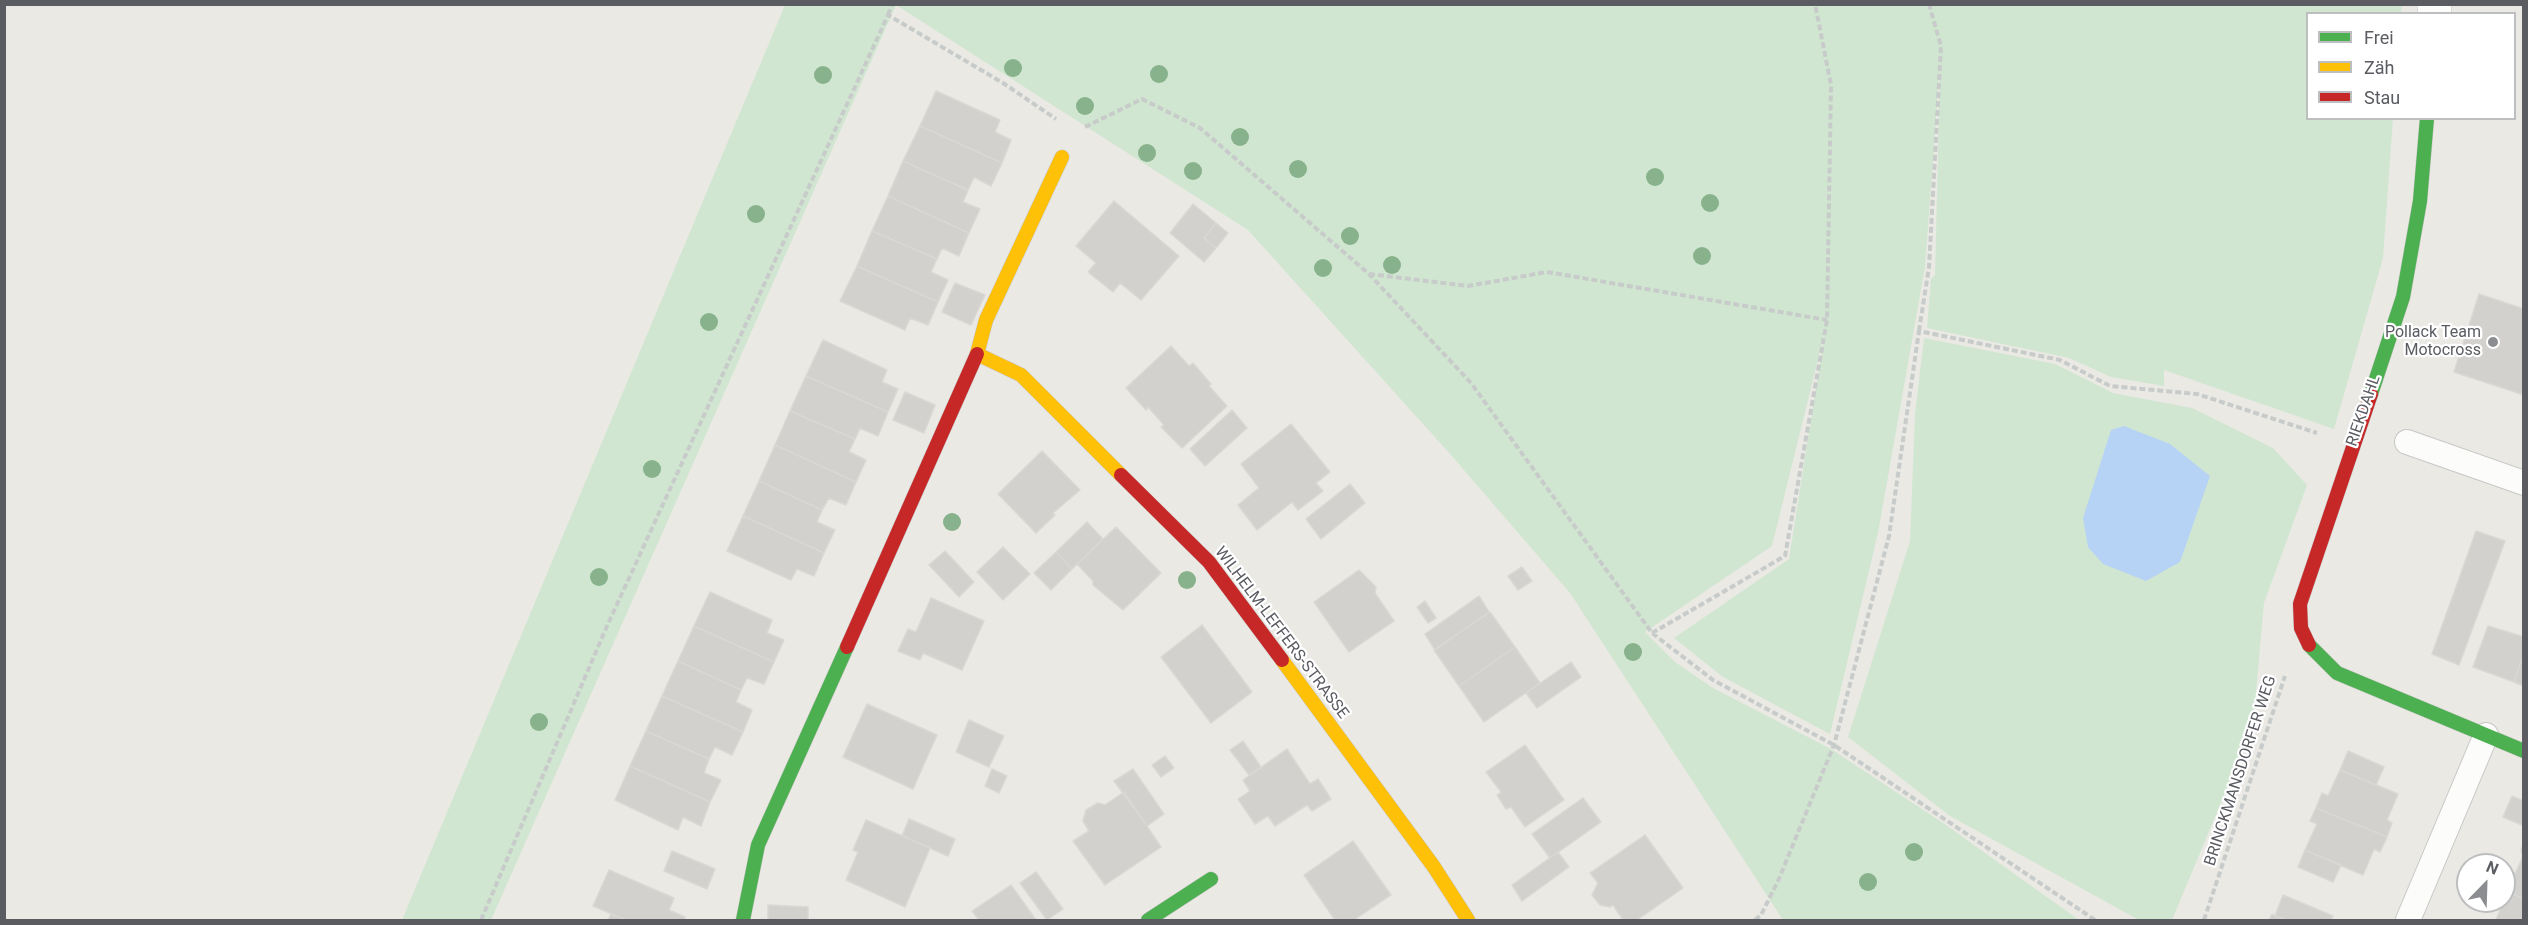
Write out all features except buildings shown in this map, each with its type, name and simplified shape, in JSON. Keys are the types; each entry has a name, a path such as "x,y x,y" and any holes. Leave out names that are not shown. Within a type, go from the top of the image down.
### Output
{"street":[{"name":"RIEKDAHL","path":"2301,628 2300,604 2403,297 2420,201 2427,120"},
{"path":"743,921 758,845 977,354 987,320 1062,157"},
{"name":"WILHELM-LEFFERS-STRASSE","path":"977,354 1021,375 1209,562 1434,867 1468,921"},
{"path":"2301,628 2311,648 2337,673 2523,751"},
{"path":"1148,921 1211,879"}],"lane":[{"path":"2407,442 2523,483"},
{"path":"2408,921 2486,735"}],"path":[{"path":"481,921 606,626 892,4"},
{"path":"1652,633 1785,556 1827,320 1831,85 1815,4"},
{"path":"1755,921 1761,915 1778,881 1834,745 1889,536 1929,267 1941,46 1929,4"},
{"path":"888,15 1003,83 1057,120"},
{"path":"1075,132 1142,99 1200,128 1369,274 1471,383 1652,633 1713,680 1834,745 2095,921"},
{"path":"1369,274 1468,286 1547,272 1827,320"},
{"path":"1919,331 2060,360 2110,386 2197,394 2352,445"},
{"name":"BRINCKMANSDORFER WEG","path":"2204,921 2301,628"}],"green space":[{"path":"785,5 896,5 491,920 402,920"},
{"path":"896,5 2402,5 2401,12 2306,12 2306,120 2393,120 2383,258 2334,429 2164,370 2164,386 2111,377 2069,358 1927,328 1931,279 1935,275 1940,65 1925,267 1878,533 1830,734 1723,677 1674,638 1789,559 1825,331 1772,546 1645,632 1675,662 1713,688 1831,749 1946,825 2079,920 1783,920 1570,593 1451,455 1248,230"},
{"path":"1924,338 2055,364 2113,393 2192,408 2273,448 2307,485 2264,603 2253,726 2172,920 2139,920 1950,816 1848,737 1910,541 1915,414"}],"water":[{"path":"2124,426 2170,444 2210,476 2180,562 2146,581 2103,564 2088,547 2083,518 2111,430"}],"traffic: fast":[{"path":"2371,394 2403,297 2420,201 2427,120"},
{"path":"2309,645 2337,673 2524,751"},
{"path":"743,920 758,845 847,647"},
{"path":"1148,920 1211,879"}],"traffic: slow":[{"path":"1062,157 986,320 977,354 1021,375 1121,475"},
{"path":"1282,660 1434,867 1468,920"}],"traffic: jam":[{"path":"847,647 977,354"},
{"path":"2309,645 2301,628 2300,604 2371,394"},
{"path":"1121,475 1209,562 1282,660"}],"place":[{"name":"Pollack Team Motocross","path":"2493,342"}]}
